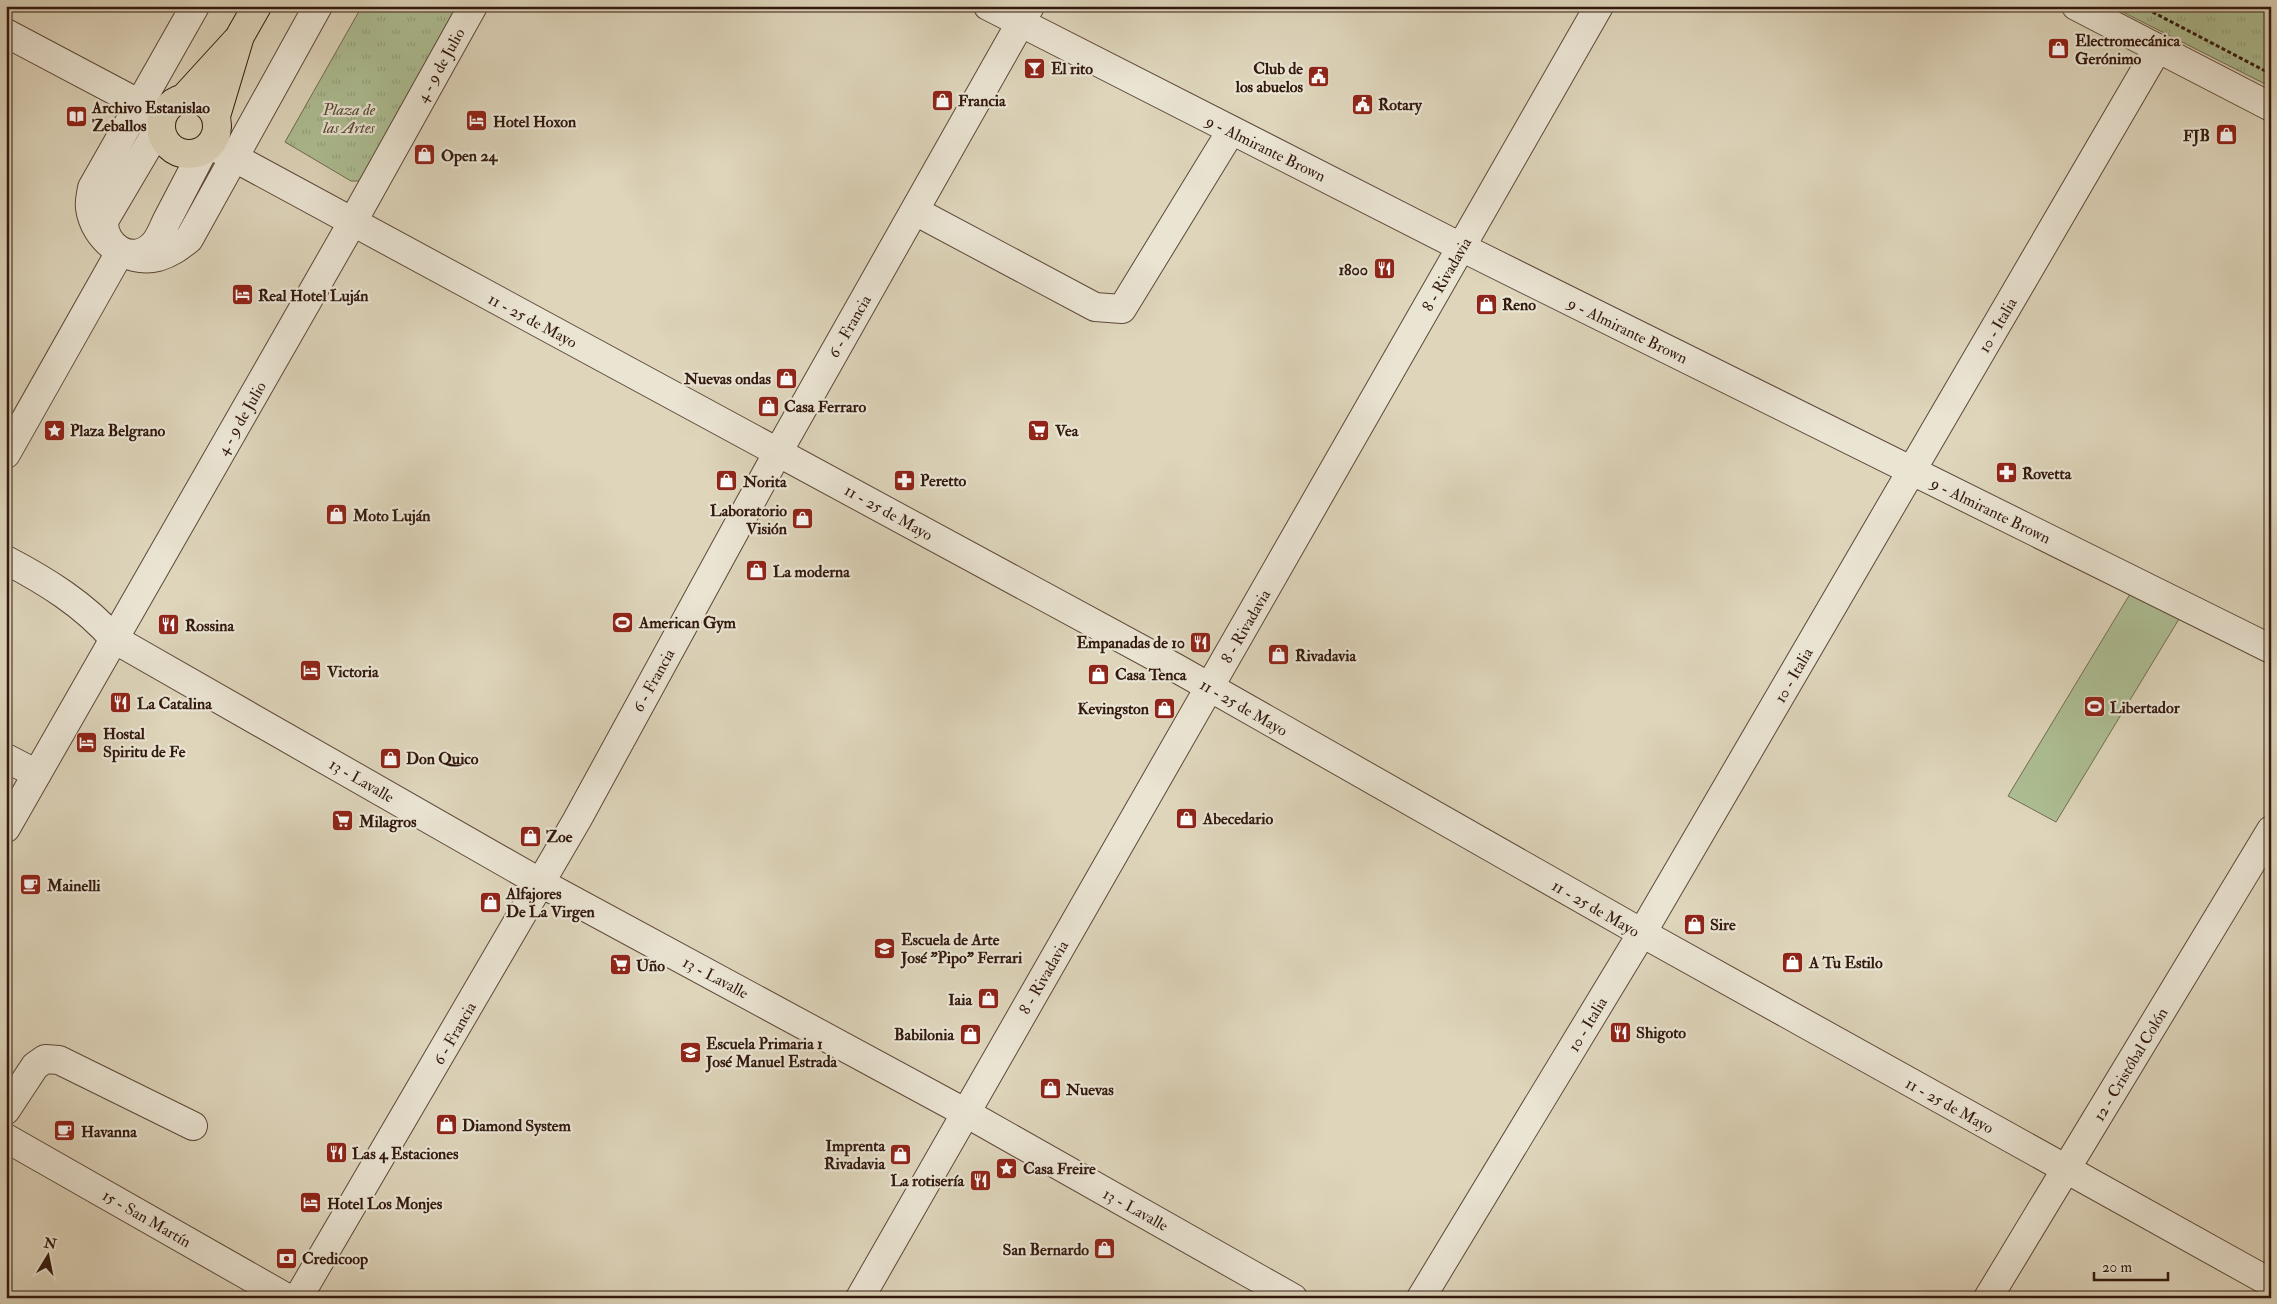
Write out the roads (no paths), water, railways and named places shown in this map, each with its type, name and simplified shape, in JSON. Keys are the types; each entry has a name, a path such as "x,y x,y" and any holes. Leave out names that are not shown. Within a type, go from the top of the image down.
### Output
{"main road":[{"path":"216,116 240,36 257,6"},
{"path":"162,111 196,99 208,105 216,116 218,126 216,136 207,148 194,154 184,154 175,151 167,145 162,136 162,111 240,36"}],"street":[{"path":"194,6 162,111 104,222 106,237 112,245 120,252 138,258 157,257 174,251 189,239 318,6"},
{"name":"4 - 9 de Julio","path":"6,828 473,6"},
{"name":"9 - Almirante Brown","path":"988,6 1025,14 1231,131 2271,649"},
{"name":"8 - Rivadavia","path":"860,1298 1599,6"},
{"path":"2076,6 2271,107"},
{"name":"6 - Francia","path":"298,1298 541,883 778,452 1025,14"},
{"path":"6,33 162,111"},
{"name":"10 - Italia","path":"1421,1298 1642,933 2158,48"},
{"path":"915,211 1094,307 1122,309 1231,131"},
{"path":"120,252 137,254 154,245 207,148"},
{"name":"11 - 25 de Mayo","path":"207,148 235,158 1209,688 2065,1170 2271,1283"},
{"path":"6,454 120,252"},
{"name":"13 - Lavalle","path":"6,560 62,593 97,620 114,639 541,883 966,1113 1293,1298"},
{"path":"6,758 37,774"},
{"name":"12 - Cristóbal Colón","path":"1988,1298 2271,830"},
{"path":"6,1110 36,1066 45,1059 59,1060 193,1126"},
{"name":"15 - San Martín","path":"6,1138 287,1298"}],"place":[{"name":"Electromecánica Gerónimo","path":"2059,49"},
{"name":"El rito","path":"1035,68"},
{"name":"Club de los abuelos","path":"1319,77"},
{"name":"Francia","path":"942,100"},
{"name":"Rotary","path":"1362,104"},
{"name":"Archivo Estanislao Zeballos","path":"76,116"},
{"name":"Hotel Hoxon","path":"477,121"},
{"name":"FJB","path":"2226,135"},
{"name":"Open 24","path":"425,155"},
{"name":"1800","path":"1384,269"},
{"name":"Real Hotel Luján","path":"242,295"},
{"name":"Reno","path":"1486,304"},
{"name":"Nuevas ondas","path":"787,378"},
{"name":"Casa Ferraro","path":"768,406"},
{"name":"Plaza Belgrano","path":"54,430"},
{"name":"Vea","path":"1039,430"},
{"name":"Rovetta","path":"2006,473"},
{"name":"Peretto","path":"904,480"},
{"name":"Norita","path":"727,481"},
{"name":"Moto Luján","path":"337,515"},
{"name":"Laboratorio Visión","path":"803,519"},
{"name":"La moderna","path":"757,571"},
{"name":"American Gym","path":"623,622"},
{"name":"Rossina","path":"169,625"},
{"name":"Empanadas de 10","path":"1201,642"},
{"name":"Rivadavia","path":"1279,655"},
{"name":"Victoria","path":"311,671"},
{"name":"Casa Tenca","path":"1099,674"},
{"name":"La Catalina","path":"121,703"},
{"name":"Libertador","path":"2094,707"},
{"name":"Kevingston","path":"1165,708"},
{"name":"Hostal Spiritu de Fe","path":"87,742"},
{"name":"Don Quico","path":"390,758"},
{"name":"Abecedario","path":"1187,818"},
{"name":"Milagros","path":"343,821"},
{"name":"Zoe","path":"530,836"},
{"name":"Mainelli","path":"31,885"},
{"name":"Alfajores De La Virgen","path":"490,902"},
{"name":"Sire","path":"1694,924"},
{"name":"Escuela de Arte José \"Pipo\" Ferrari","path":"885,948"},
{"name":"A Tu Estilo","path":"1793,962"},
{"name":"Uño","path":"620,965"},
{"name":"Iaia","path":"988,999"},
{"name":"Shigoto","path":"1620,1032"},
{"name":"Babilonia","path":"970,1034"},
{"name":"Escuela Primaria 1 José Manuel Estrada","path":"690,1052"},
{"name":"Nuevas","path":"1050,1089"},
{"name":"Diamond System","path":"446,1125"},
{"name":"Havanna","path":"65,1131"},
{"name":"Las 4 Estaciones","path":"336,1153"},
{"name":"Imprenta Rivadavia","path":"901,1154"},
{"name":"Casa Freire","path":"1007,1168"},
{"name":"La rotisería","path":"980,1180"},
{"name":"Hotel Los Monjes","path":"311,1203"},
{"name":"San Bernardo","path":"1105,1249"},
{"name":"Credicoop","path":"286,1258"}],"park label":[{"name":"Plaza de las Artes","path":"349,118"}]}
